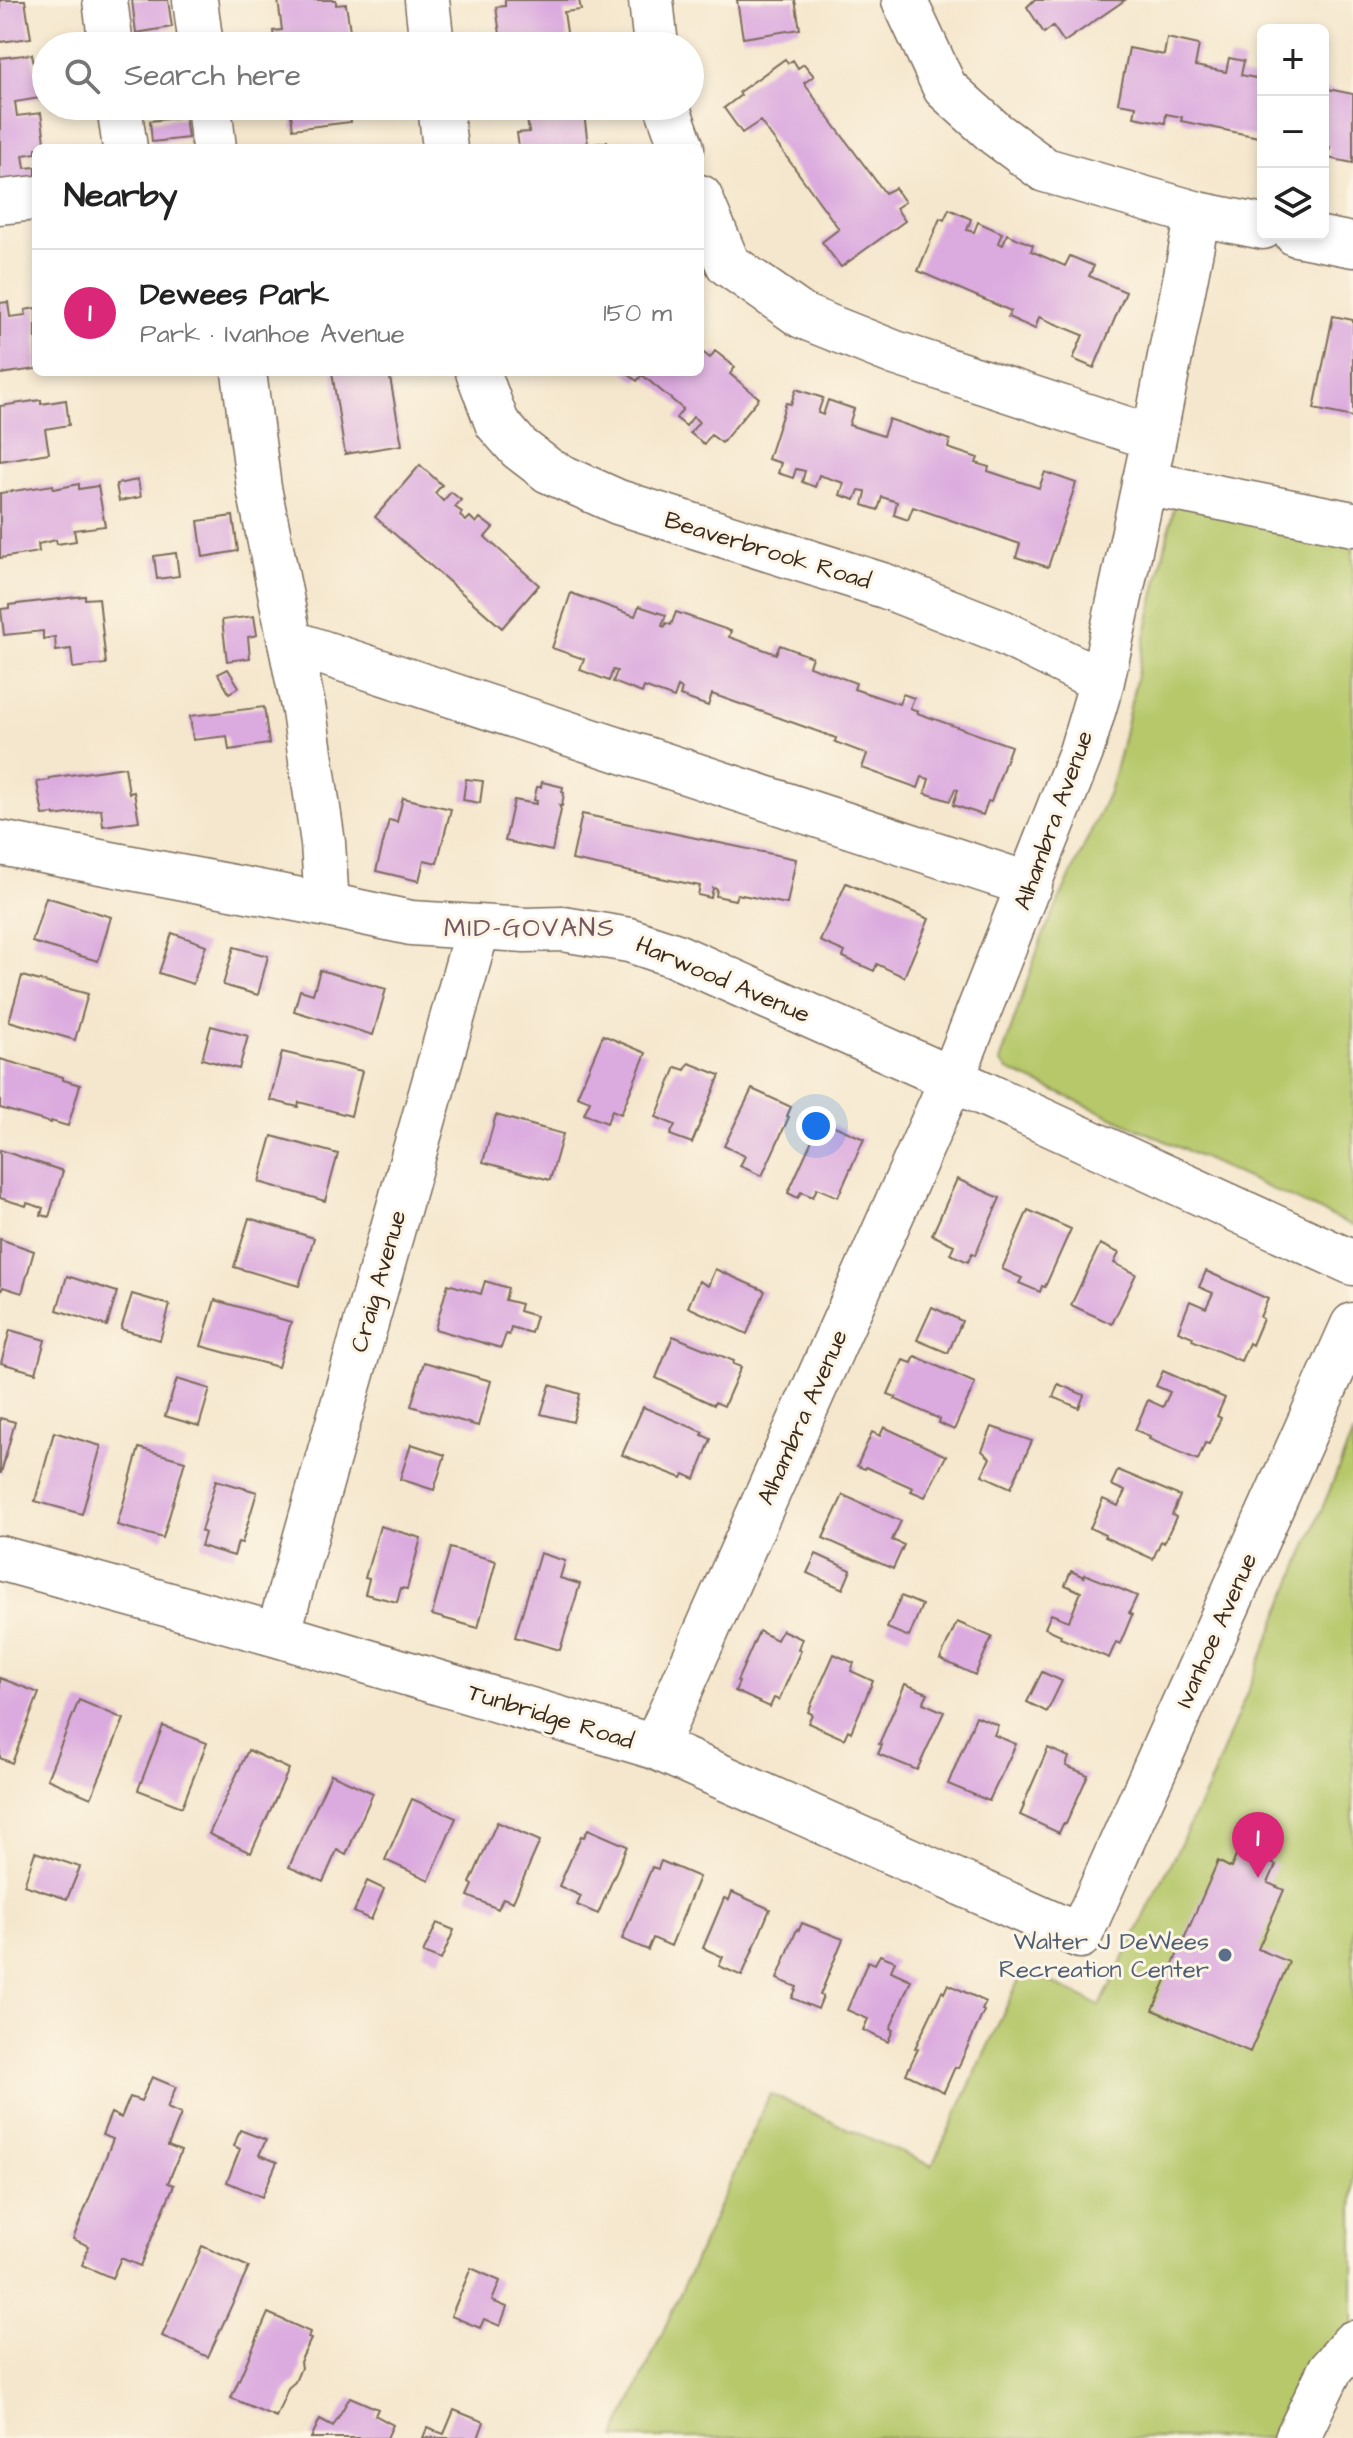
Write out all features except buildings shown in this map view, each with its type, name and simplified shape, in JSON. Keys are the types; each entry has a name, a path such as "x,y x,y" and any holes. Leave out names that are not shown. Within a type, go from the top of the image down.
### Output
{"street":[{"path":"105,0 109,32"},
{"path":"195,0 199,32"},
{"path":"427,0 430,32"},
{"path":"651,0 654,32"},
{"path":"904,0 945,88 996,134 1045,170 1198,214 1257,226"},
{"path":"121,120 124,144"},
{"path":"211,120 214,144"},
{"path":"442,120 445,144"},
{"path":"672,120 681,144"},
{"path":"0,202 32,198"},
{"path":"704,207 728,264 802,316 895,353 1154,438"},
{"name":"Alhambra Avenue","path":"655,1747 952,1079 1081,752 1102,681 1198,214"},
{"path":"1327,240 1353,245"},
{"path":"245,376 259,488 304,711 323,843 327,905"},
{"name":"Beaverbrook Road","path":"479,376 497,423 519,448 549,471 618,502 885,586 1002,632 1102,681"},
{"path":"1144,483 1353,524"},
{"path":"290,642 1030,885"},
{"name":"Harwood Avenue","path":"0,843 411,923 525,930 563,929 629,940 674,955 952,1079 1353,1263"},
{"name":"Craig Avenue","path":"278,1635 478,927"},
{"name":"Ivanhoe Avenue","path":"1080,1936 1353,1325"},
{"name":"Tunbridge Road","path":"0,1558 278,1635 655,1747 1080,1936"},
{"path":"1297,2438 1330,2370 1353,2343"}],"green space":[{"path":"1175,502 1353,537 1353,1226 1008,1070 1000,1062 1041,940 1109,792"},
{"path":"1353,1433 1353,2329 1285,2438 615,2438 770,2094 932,2166 1024,1969 1100,2006 1208,1788"}],"place":[{"name":"Dewees Park","path":"1258,1878"},
{"name":"Walter J DeWees Recreation Center","path":"1225,1955"}],"district":[{"name":"MID-GOVANS","path":"530,927"}]}
